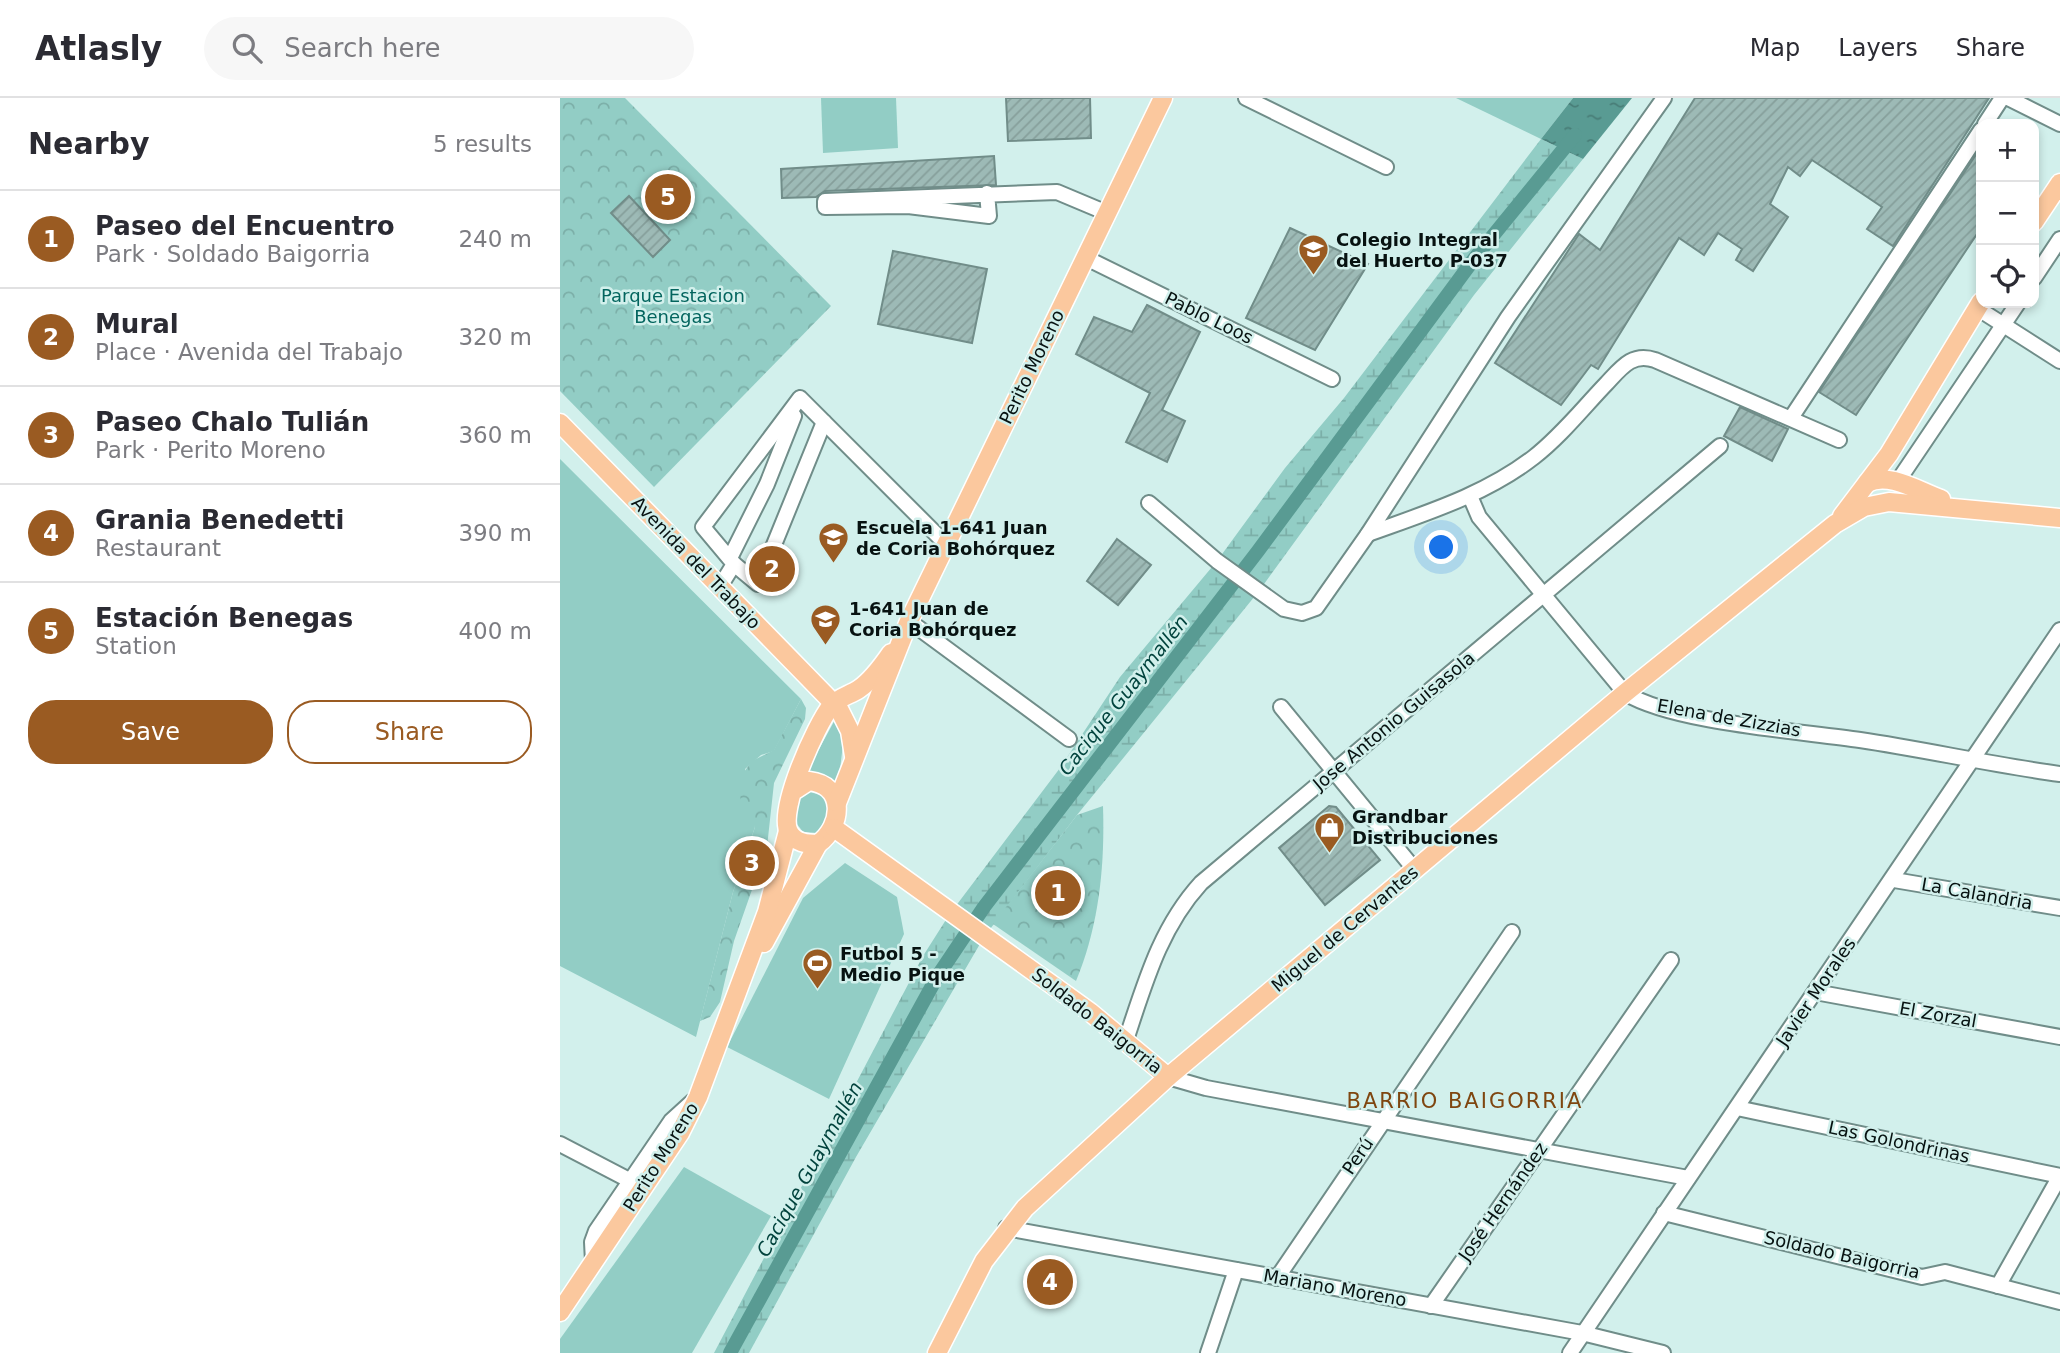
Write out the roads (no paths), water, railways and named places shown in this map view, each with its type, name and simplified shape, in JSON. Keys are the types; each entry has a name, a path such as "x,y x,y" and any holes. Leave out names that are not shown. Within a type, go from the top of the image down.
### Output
{"main road":[{"name":"Perito Moreno","path":"837,803 854,756 885,689 906,629 1163,98"},
{"path":"2039,214 2060,183"},
{"name":"Miguel de Cervantes","path":"937,1353 984,1261 1006,1228 1168,1077 1625,693 1835,524 1884,471 1977,308"},
{"name":"Avenida del Trabajo","path":"560,423 833,703"},
{"path":"1961,506 1919,490 1884,471 1883,493 1901,502 2060,518"},
{"name":"Miguel de Cervantes","path":"1835,524 1864,507 1901,502"},
{"name":"Perito Moreno","path":"833,703 866,684 906,629"},
{"path":"792,792 809,781 818,782 831,790 837,803 834,828 818,844 799,842 788,831 785,818 792,792 824,717 833,703 843,714 850,731 854,756"},
{"name":"Soldado Baigorria","path":"834,828 1126,1040 1168,1077"},
{"name":"Perito Moreno","path":"560,1312 680,1133 698,1097 767,912 788,831"},
{"name":"Perito Moreno","path":"738,989 818,844"}],"street":[{"path":"1246,98 1386,167"},
{"path":"1149,503 1217,561 1284,610 1302,613 1319,605 1508,317 1664,98"},
{"path":"1988,119 2002,98"},
{"path":"2008,98 2060,124"},
{"path":"1791,418 1976,138"},
{"path":"987,193 989,216 908,206 825,207 825,201 987,193 1058,192 1107,213"},
{"path":"2039,270 2060,239"},
{"name":"Pablo Loos","path":"1086,258 1332,379"},
{"path":"1983,308 2003,325 2060,361"},
{"path":"1884,471 2015,308"},
{"path":"1368,534 1470,496 1534,457 1622,367 1637,357 1655,360 1839,440"},
{"path":"800,398 946,544"},
{"path":"800,398 704,527 732,561 758,584 824,422"},
{"path":"719,588 767,484 800,398"},
{"name":"Jose Antonio Guisasola","path":"1126,1040 1158,946 1187,898 1201,883 1720,446"},
{"name":"Elena de Zizzias","path":"1470,496 1479,517 1625,693 1637,701 1694,715 2060,774"},
{"path":"906,629 1069,739"},
{"name":"Javier Morales","path":"1570,1353 2057,639"},
{"path":"1280,707 1415,870"},
{"name":"La Calandria","path":"1894,880 2060,908"},
{"name":"Perú","path":"1277,1278 1512,932"},
{"name":"José Hernández","path":"1431,1306 1671,960"},
{"name":"El Zorzal","path":"1815,992 2060,1037"},
{"name":"Soldado Baigorria","path":"1168,1077 1206,1088 1688,1178"},
{"path":"593,1262 592,1242 596,1231 671,1121 698,1097"},
{"name":"Las Golondrinas","path":"1737,1108 2060,1176"},
{"path":"560,1144 629,1180"},
{"path":"1998,1286 2060,1176"},
{"name":"Soldado Baigorria","path":"1664,1213 1922,1277 1945,1272 2060,1302"},
{"name":"Mariano Moreno","path":"1006,1228 1582,1334 1663,1353"},
{"path":"1208,1353 1236,1270"}],"water":[{"path":"1573,98 1632,98 1583,159 1541,139"}],"waterway":[{"name":"Cacique Guaymallén","path":"730,1353 937,977 984,907 1258,551 1474,259 1575,135"}],"place":[{"name":"Estación Benegas","path":"668,197"},
{"name":"Colegio Integral del Huerto P-037","path":"1313,277"},
{"name":"Escuela 1-641 Juan de Coria Bohórquez","path":"833,565"},
{"name":"Mural","path":"772,569"},
{"name":"1-641 Juan de Coria Bohórquez","path":"826,646"},
{"name":"Grandbar Distribuciones","path":"1329,854"},
{"name":"Paseo Chalo Tulián","path":"752,863"},
{"name":"Paseo del Encuentro","path":"1058,893"},
{"name":"Futbol 5 - Medio Pique","path":"817,991"},
{"name":"Grania Benedetti","path":"1050,1282"}],"district":[{"name":"BARRIO BAIGORRIA","path":"1465,1101"}],"park label":[{"name":"Parque Estacion Benegas","path":"673,306"}]}
